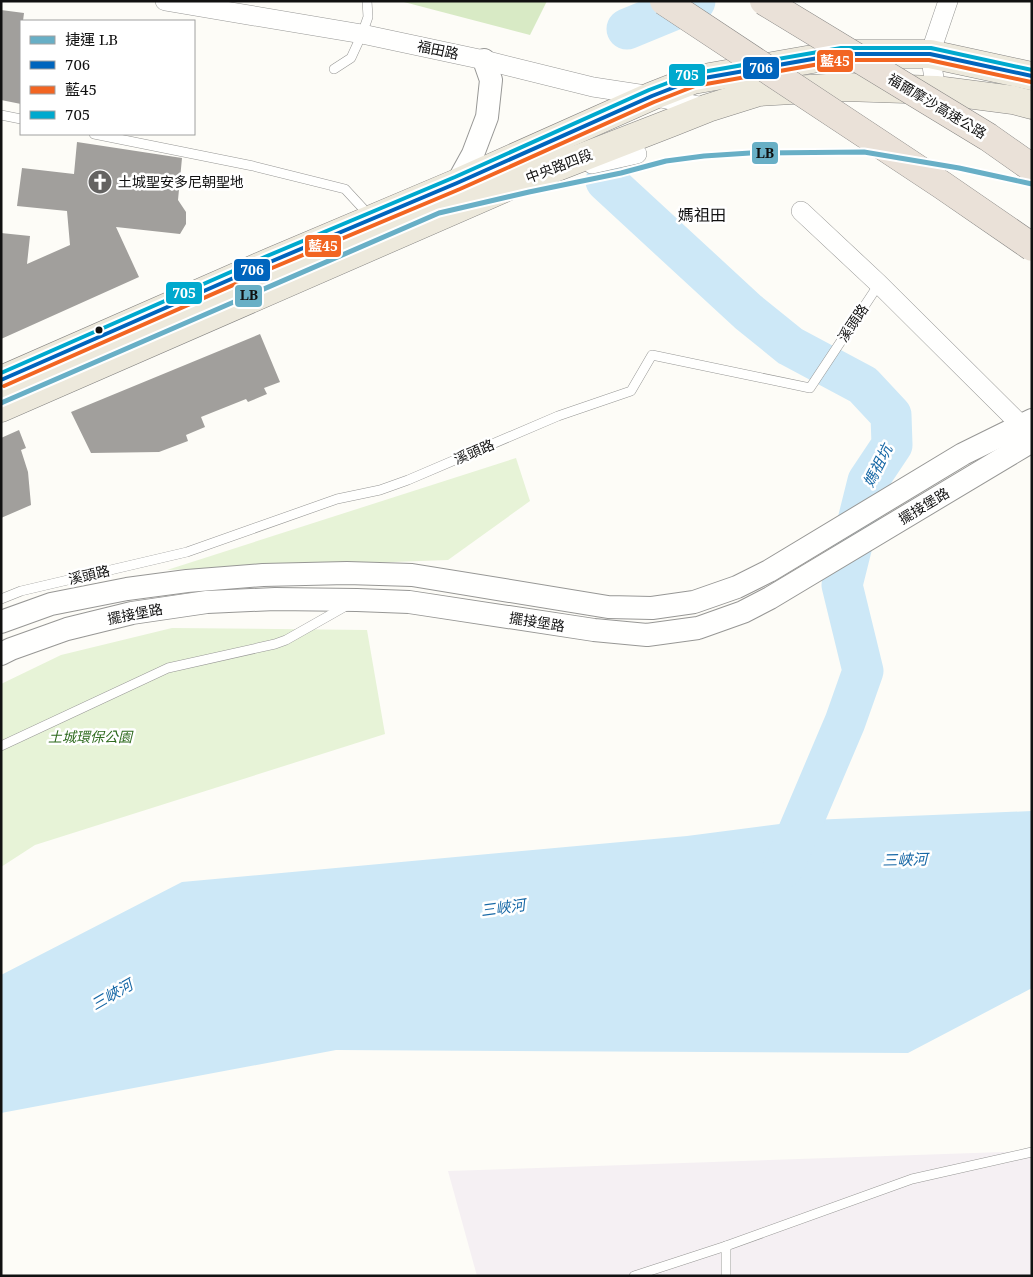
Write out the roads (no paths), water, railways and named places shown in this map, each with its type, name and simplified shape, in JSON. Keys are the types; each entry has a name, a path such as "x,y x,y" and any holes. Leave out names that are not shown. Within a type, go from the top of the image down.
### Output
{"highway":[{"path":"664,1 934,179 1032,248"},
{"name":"福爾摩沙高速公路","path":"764,1 988,137 1032,168"}],"main road":[{"name":"中央路四段","path":"1,380 380,229 516,182 652,96 693,80 841,54 930,54 1032,76"},
{"name":"中央路四段","path":"1,408 380,229 457,183 547,163 759,92 844,87 936,90 1013,100 1032,105"}],"street":[{"name":"福田路","path":"165,1 365,26 484,60 593,87 652,96 708,108"},
{"path":"936,90 930,54 948,1"},
{"path":"457,183 473,154 487,117 491,80 484,60"},
{"path":"547,163 637,154"},
{"path":"801,211 877,288 1029,431"},
{"name":"擺接堡路","path":"1,622 51,604 127,589 187,581 263,575 347,573 412,575 608,606 652,608 694,602 737,587 769,571 963,454 1029,431"},
{"name":"擺接堡路","path":"1,654 67,629 132,613 207,602 275,599 409,602 594,630 647,635 698,628 743,612 770,598 979,473 1029,431"}],"lane":[{"path":"334,69 351,58 365,26 367,2"},
{"path":"1,115 20,119"},
{"path":"99,135 253,166 345,190 380,229"},
{"name":"溪頭路","path":"1,599 21,591 187,552 337,499 380,490 408,480 558,416 631,391 652,355 810,388 877,288"},
{"path":"1,746 168,668 286,640 357,600"},
{"path":"634,1276 726,1246 912,1179 1032,1152"},
{"path":"726,1246 726,1276"}],"water":[{"name":"三峽河","path":"1032,811 1032,988 908,1053 336,1050 1,1113 1,975 182,882 687,836 811,820"}],"waterway":[{"name":"媽祖坑","path":"627,29 695,1"},
{"name":"媽祖坑","path":"606,181 748,312 790,346 863,385 891,415 892,445 868,481 842,585 863,671 845,722 783,868"}],"metro line":[{"name":"LB","path":"1,403 439,213 621,173 666,161 750,153 864,152 959,168 1032,184"}],"place":[{"name":"土城聖安多尼朝聖地","path":"100,182"}],"district":[{"name":"媽祖田","path":"702,215"}],"park label":[{"name":"土城環保公園","path":"90,737"}]}
